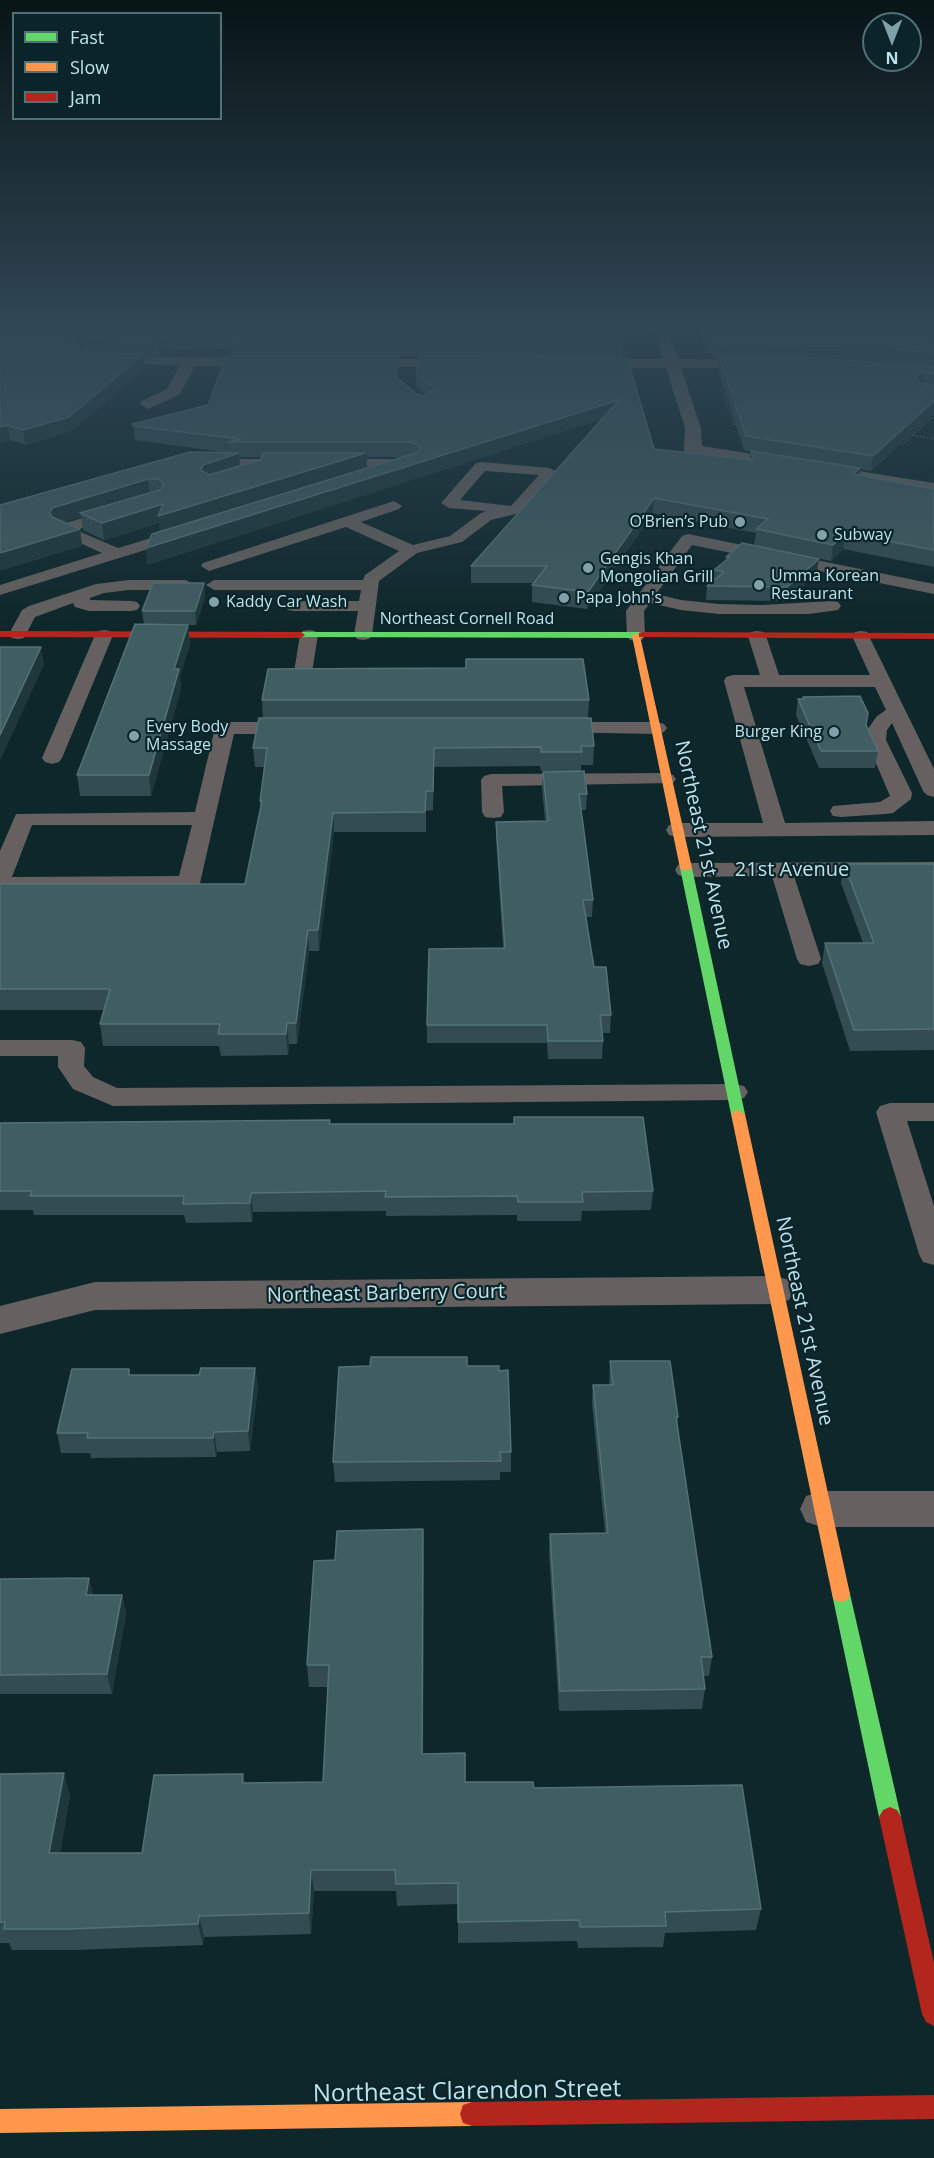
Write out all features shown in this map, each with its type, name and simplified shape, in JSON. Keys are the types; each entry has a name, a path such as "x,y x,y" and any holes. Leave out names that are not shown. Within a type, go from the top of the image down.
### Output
{"main road":[{"name":"Northeast Cornell Road","path":"9,634 934,636"},
{"name":"Northeast 21st Avenue","path":"636,636 822,1509 934,2014"},
{"name":"Northeast Clarendon Street","path":"0,2121 934,2107"}],"street":[{"path":"693,431 693,450 934,488"},
{"path":"909,484 925,469"},
{"name":"Northeast Barberry Court","path":"0,1320 95,1296 776,1290"},
{"path":"822,1509 934,1509"}],"lane":[{"path":"198,463 411,463 366,477"},
{"path":"232,478 285,463"},
{"path":"363,635 371,579 411,549 456,539 486,516 515,510 550,472 481,466 449,503 515,510"},
{"path":"209,566 394,506"},
{"path":"117,554 62,529 135,508"},
{"path":"346,521 411,549"},
{"path":"0,590 196,529"},
{"path":"636,636 635,611 688,539 934,589"},
{"path":"9,634 35,610 56,602 115,586 186,585"},
{"path":"214,585 370,585"},
{"path":"82,596 79,598 81,603 89,606 131,606"},
{"path":"646,597 681,605 719,609 809,609 832,606"},
{"path":"294,606 367,606"},
{"path":"52,758 104,634"},
{"path":"303,672 309,635"},
{"path":"757,636 771,681"},
{"path":"861,636 934,791"},
{"path":"773,820 733,681 882,681"},
{"path":"677,830 872,810 895,804 900,799 901,793 876,740 880,725 897,712"},
{"path":"0,884 189,883 225,728 308,728"},
{"path":"543,728 657,728"},
{"path":"494,812 491,780 666,778"},
{"path":"0,878 24,819 204,818"},
{"path":"773,820 934,828"},
{"name":"21st Avenue","path":"686,870 934,869"},
{"path":"781,870 809,959"},
{"path":"0,1048 72,1048 71,1067 83,1083 113,1097 734,1092"},
{"path":"934,1112 890,1112 934,1254"}],"path":[{"path":"902,445 918,431"},
{"path":"913,435 934,439"}],"building":[{"path":"172,431 521,431 146,548 152,534 420,450 419,446 411,442 229,442 240,439"},
{"path":"592,431 649,431 654,449 754,460 751,451 860,468 853,474 934,489 934,550 845,533 833,545 756,529 768,519 654,498 588,592 532,585 547,566 471,566"},
{"path":"744,431 901,431 873,456 746,436"},
{"path":"190,452 239,453 203,465 201,470 209,475 260,460 263,453 366,453 158,516 163,504 102,523 80,513 160,490 164,485 159,479 148,479 52,508 50,513 52,517 80,529 0,553 0,505"},
{"path":"742,543 819,559 787,587 707,586 724,572 714,570"},
{"path":"153,583 204,583 195,611 142,611"},
{"path":"135,624 188,625 174,669 179,669 149,775 77,775"},
{"path":"0,647 41,647 0,735"},
{"path":"466,659 583,659 589,700 262,700 268,669 466,668"},
{"path":"860,696 868,713 866,725 878,751 821,751 798,699"},
{"path":"259,718 591,718 594,746 581,746 582,752 541,752 541,747 434,748 433,791 426,791 425,812 333,813 318,930 308,930 296,1023 287,1023 286,1034 218,1034 220,1024 100,1024 110,989 0,989 0,884 245,884 262,801 260,801 267,748 253,748"},
{"path":"584,771 587,794 579,794 593,900 583,900 594,967 606,967 611,1015 600,1015 603,1041 548,1041 547,1025 427,1025 429,949 505,948 496,822 548,821 543,772"},
{"path":"844,864 934,864 934,1029 854,1030 825,943 874,943"},
{"path":"514,1117 643,1117 653,1191 582,1192 583,1202 518,1202 517,1196 385,1197 386,1191 251,1193 250,1203 183,1204 184,1196 30,1196 32,1191 0,1191 0,1123 330,1120 329,1124 514,1124"},
{"path":"371,1357 467,1357 467,1366 499,1366 499,1371 508,1370 511,1452 500,1452 501,1461 333,1462 339,1367 370,1366"},
{"path":"610,1361 670,1361 678,1417 676,1417 712,1657 701,1657 705,1689 560,1691 550,1534 608,1533 593,1385 613,1385"},
{"path":"201,1368 255,1368 248,1431 214,1432 213,1438 87,1438 88,1433 57,1433 72,1369 129,1369 129,1375 199,1375"},
{"path":"423,1529 422,1754 465,1753 465,1782 533,1782 534,1788 742,1785 761,1909 665,1912 666,1926 580,1927 579,1920 458,1922 458,1883 396,1884 395,1870 311,1870 309,1913 199,1916 198,1924 4,1929 5,1922 0,1922 0,1774 64,1773 49,1853 142,1853 154,1775 243,1774 242,1783 323,1782 329,1665 307,1665 314,1561 335,1560 337,1531"},
{"path":"89,1578 86,1595 122,1595 107,1674 0,1675 0,1579"}],"traffic: fast":[{"path":"301,635 642,635"},
{"path":"686,868 738,1114"},
{"path":"841,1594 890,1817"}],"traffic: slow":[{"path":"636,636 686,868"},
{"path":"738,1114 841,1594"},
{"path":"0,2121 472,2114"}],"traffic: jam":[{"path":"0,634 301,635"},
{"path":"642,635 934,636"},
{"path":"890,1817 934,2014"},
{"path":"472,2114 934,2107"}],"place":[{"name":"O’Brien’s Pub","path":"740,522"},
{"name":"Subway","path":"822,535"},
{"name":"Gengis Khan Mongolian Grill","path":"588,568"},
{"name":"Umma Korean Restaurant","path":"759,585"},
{"name":"Papa John's","path":"564,598"},
{"name":"Kaddy Car Wash","path":"214,602"},
{"name":"Burger King","path":"834,732"},
{"name":"Every Body Massage","path":"134,736"}]}
